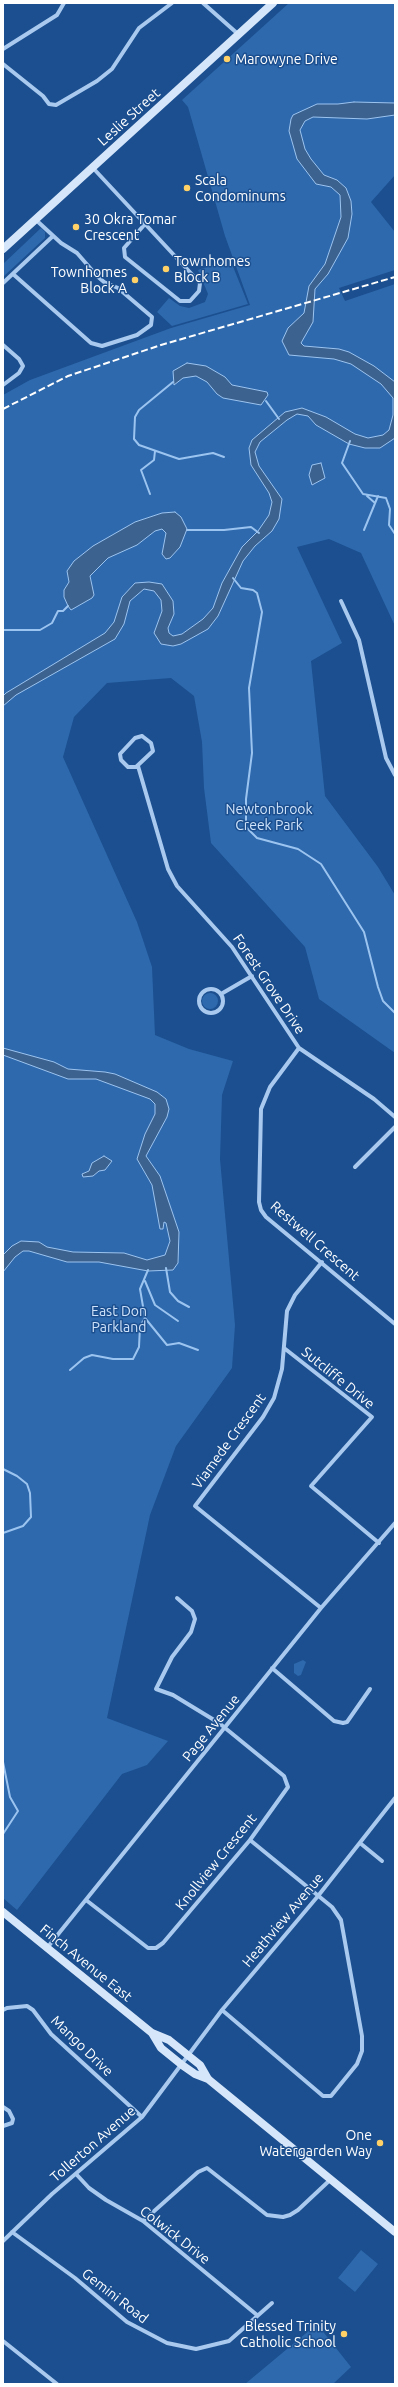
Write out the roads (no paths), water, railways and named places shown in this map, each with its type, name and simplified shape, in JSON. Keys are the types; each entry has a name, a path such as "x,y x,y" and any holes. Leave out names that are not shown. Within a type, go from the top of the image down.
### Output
{"main road":[{"name":"Leslie Street","path":"3,249 273,3"},
{"name":"Finch Avenue East","path":"3,1912 152,2033 169,2040 200,2065 208,2079"},
{"name":"Finch Avenue East","path":"152,2033 161,2048 195,2074 208,2079 395,2232"}],"street":[{"path":"3,49 57,15 64,3"},
{"path":"3,64 43,96 49,104 56,105 97,81 112,69 139,28 172,3"},
{"path":"203,3 238,34"},
{"path":"93,168 200,283 199,291 190,301 180,301 125,257 124,248 145,224"},
{"path":"13,274 91,343 102,346 137,335 151,325 152,317 118,288 100,279 77,253 53,236 36,220"},
{"path":"3,283 53,236"},
{"path":"3,345 19,359 23,366 19,373 3,385"},
{"path":"341,601 358,640 374,716 386,758 395,775"},
{"path":"142,736 149,739 153,751 138,766 133,768 128,767 121,760 120,754 135,738 142,736"},
{"name":"Forest Grove Drive","path":"138,766 168,869 177,886 232,947 300,1048 374,1100 395,1117"},
{"path":"221,994 252,976"},
{"path":"214,990 221,994 222,1006 217,1011 206,1012 200,1007 199,999 203,992 214,990"},
{"name":"Restwell Crescent","path":"300,1048 270,1087 261,1109 258,1202 266,1217 395,1324"},
{"path":"354,1167 395,1127"},
{"name":"Viamede Crescent","path":"321,1608 195,1506 269,1408 280,1379 284,1348 285,1319 290,1303 322,1262"},
{"name":"Sutcliffe Drive","path":"284,1348 372,1417 311,1486 379,1542"},
{"name":"Page Avenue","path":"47,1948 321,1608 395,1524"},
{"path":"177,1598 192,1611 195,1619 191,1632 172,1657 156,1689 174,1695 225,1728"},
{"path":"272,1668 334,1721 343,1723 348,1722 370,1689"},
{"name":"Knollview Crescent","path":"86,1900 148,1948 156,1948 163,1943 250,1840 288,1787 284,1776 225,1728"},
{"name":"Heathview Avenue","path":"188,2056 222,2010 318,1896 395,1798"},
{"path":"222,2010 323,2096 331,2096 357,2064 362,2051 362,2036 341,1920 332,1907 250,1840"},
{"path":"360,1843 382,1861"},
{"name":"Mango Drive","path":"3,2010 7,2008 27,2006 33,2010 51,2034 142,2117"},
{"name":"Tollerton Avenue","path":"3,2241 52,2194 77,2175 142,2117 188,2056"},
{"path":"3,2108 9,2111 13,2119 12,2123 3,2126"},
{"path":"143,2221 198,2172 207,2168 267,2215 283,2217 298,2210 330,2180"},
{"name":"Colwick Drive","path":"77,2175 89,2188 106,2200 143,2221 257,2315"},
{"name":"Gemini Road","path":"12,2232 75,2278 127,2322 167,2344 196,2349 212,2347 229,2341 272,2303"},
{"path":"3,2341 57,2384"}],"waterway":[{"path":"173,382 139,410 135,417 134,439 139,445 179,459 213,453 224,457"},
{"path":"266,401 279,419"},
{"path":"350,441 342,463 363,494 386,498 390,509 389,525 395,534"},
{"path":"150,494 141,470 154,460 155,451"},
{"path":"367,496 375,503"},
{"path":"364,530 378,496"},
{"path":"187,530 224,530 251,527 259,533"},
{"path":"233,578 241,588 253,590 257,593 262,612 249,688 252,753 246,799 246,827 257,838 298,849 321,864 364,932 383,1001 395,1013"},
{"path":"3,630 40,630 52,623 58,611 63,611 68,606"},
{"path":"166,1268 170,1292 178,1301 189,1307"},
{"path":"148,1270 140,1289 145,1318 167,1345 179,1343 198,1350"},
{"path":"145,1281 155,1305 178,1321"},
{"path":"70,1370 84,1358 92,1355 113,1359 133,1359 139,1347 140,1326 145,1318"},
{"path":"3,1469 17,1476 27,1484 30,1493 31,1517 23,1526 3,1533"},
{"path":"3,1762 10,1797 18,1811 3,1834"}],"railway":[{"path":"3,409 68,376 161,345 395,277"}],"place":[{"name":"Marowyne Drive","path":"227,59"},
{"name":"Scala Condominums","path":"187,188"},
{"name":"30 Okra Tomar Crescent","path":"76,227"},
{"name":"Townhomes Block B","path":"166,269"},
{"name":"Townhomes Block A","path":"135,280"},
{"name":"One Watergarden Way","path":"380,2143"},
{"name":"Blessed Trinity Catholic School","path":"344,2334"}],"park label":[{"name":"Newtonbrook Creek Park","path":"269,818"},
{"name":"East Don Parkland","path":"119,1320"}]}
